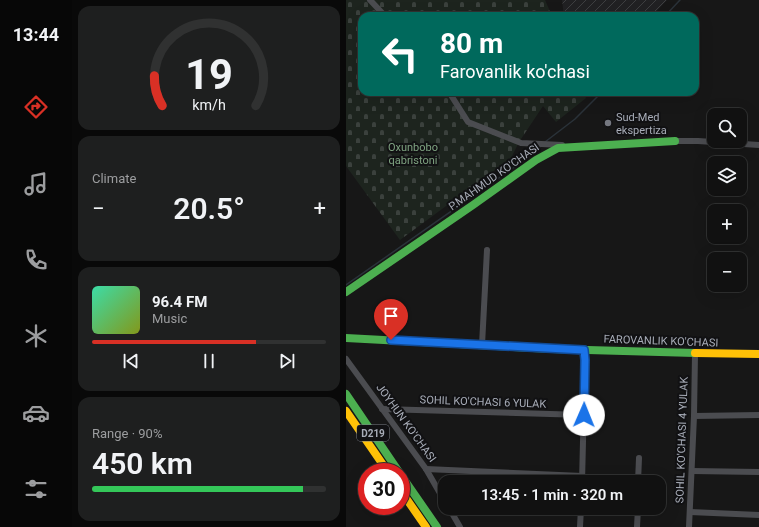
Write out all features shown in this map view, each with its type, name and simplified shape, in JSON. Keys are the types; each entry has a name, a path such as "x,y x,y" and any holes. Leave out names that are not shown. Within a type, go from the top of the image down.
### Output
{"street":[{"path":"370,0 381,12"},
{"name":"P.MAHMUD KO'CHASI","path":"452,96 468,122 521,143 554,145 698,141 759,145"},
{"name":"P.MAHMUD KO'CHASI","path":"346,292 536,160 558,148 676,141"},
{"path":"482,345 488,250"},
{"name":"FAROVANLIK KO'CHASI","path":"346,338 584,350 695,354 759,354"},
{"path":"582,475 584,350"},
{"name":"SOHIL KO'CHASI 4 YULAK","path":"689,527 695,354"},
{"name":"JOYHUN KO'CHASI","path":"346,359 426,469 438,490"},
{"name":"D219","path":"346,394 393,463"},
{"name":"SOHIL KO'CHASI 6 YULAK","path":"382,409 584,415"},
{"name":"D219","path":"346,411 382,463"},
{"path":"694,416 759,415"},
{"path":"638,475 639,458"},
{"path":"426,469 520,475"},
{"path":"692,471 759,472"},
{"path":"410,488 437,527"},
{"path":"410,504 426,527"},
{"path":"690,512 759,515"},
{"path":"453,515 460,527"},
{"path":"580,527 581,515"},
{"path":"637,527 638,515"}],"shaded area":[{"path":"562,0 667,0 656,12 564,12"}],"green space":[{"name":"Oxunbobo qabristoni","path":"346,0 545,0 550,12 358,12 358,96 585,96 586,98 556,122 543,106 519,142 511,158 400,240 346,166"}],"waterway":[{"path":"669,12 680,0"},
{"path":"545,142 575,119 598,96"},
{"path":"346,285 520,163 541,146"}],"traffic: fast":[{"path":"346,292 536,160 558,148 675,141"},
{"path":"346,338 552,349 695,353"},
{"path":"346,394 393,463"},
{"path":"410,488 437,527"}],"traffic: slow":[{"path":"695,353 759,354"},
{"path":"346,411 382,463"},
{"path":"410,504 426,527"}],"place":[{"name":"Sud-Med ekspertiza","path":"608,123"}],"route":[{"path":"391,340 584,350 584,415"}]}
